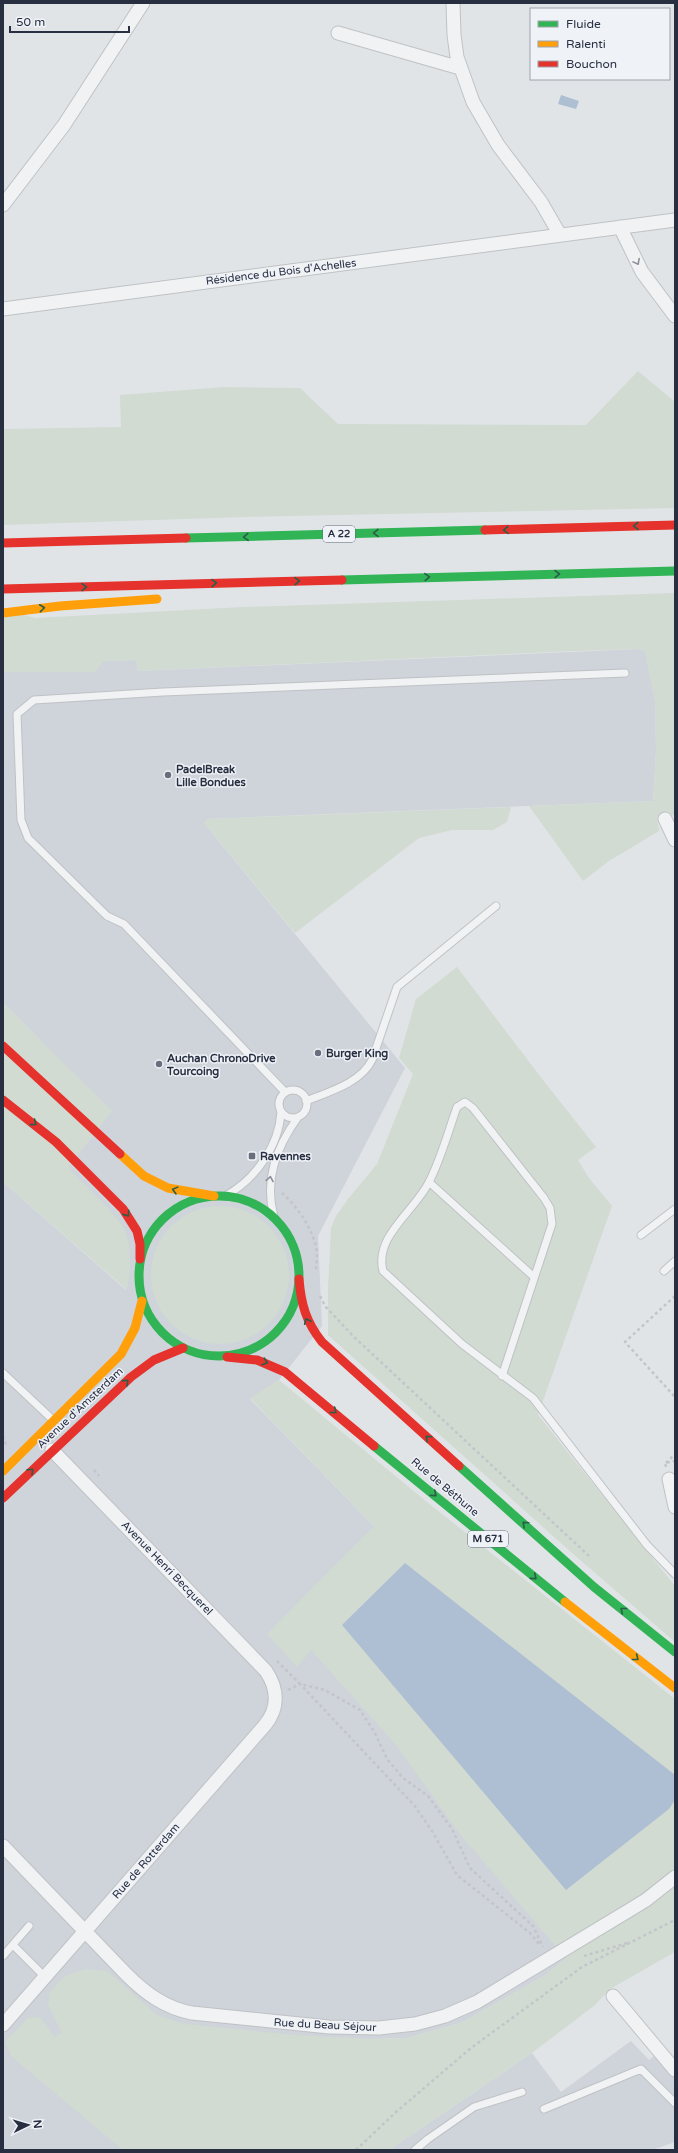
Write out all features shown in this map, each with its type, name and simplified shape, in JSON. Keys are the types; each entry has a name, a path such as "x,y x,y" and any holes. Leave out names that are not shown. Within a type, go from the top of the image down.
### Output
{"main road":[{"name":"A 22","path":"3,543 675,525"},
{"path":"3,589 675,571"},
{"path":"223,592 258,582"},
{"path":"3,612 60,606 170,598"},
{"path":"3,1036 87,1123"},
{"path":"3,1046 132,1166 156,1183 181,1192 225,1196 251,1202 274,1217 288,1235 294,1249 299,1279 295,1303 278,1332 254,1349 227,1357"},
{"path":"3,1100 56,1142 123,1208 137,1231 140,1244 139,1284 142,1301"},
{"path":"140,1259 149,1236 164,1218 183,1204 214,1196"},
{"name":"M 671","path":"299,1279 302,1310 306,1322 331,1350 594,1586 675,1652"},
{"name":"Rue de Béthune","path":"142,1301 148,1316 158,1329 169,1340 183,1348 204,1356 257,1360 286,1372 555,1594 675,1688"},
{"name":"Avenue d'Amsterdam","path":"3,1471 121,1354 134,1328 142,1301"},
{"name":"Avenue d'Amsterdam","path":"3,1498 52,1450 137,1373 159,1358 183,1348"}],"street":[{"path":"3,205 68,120 143,3"},
{"path":"453,3 455,45 460,68 474,102 489,131 506,158 541,202 560,235"},
{"path":"338,33 460,68"},
{"name":"Résidence du Bois d'Achelles","path":"3,309 675,220"},
{"path":"620,227 642,272 675,316"},
{"path":"665,819 675,840"},
{"name":"Avenue Henri Becquerel","path":"52,1450 262,1667 271,1678 275,1693"},
{"path":"669,1479 675,1507"},
{"name":"Rue de Rotterdam","path":"3,2025 265,1725 273,1711 275,1693"},
{"name":"Rue du Beau Séjour","path":"3,1846 141,1989 161,2002 182,2012 274,2023 328,2027 390,2027 415,2024 445,2016 477,2002 646,1900 675,1877"},
{"path":"613,1996 675,2070"}],"lane":[{"path":"285,1092 124,924 107,916 28,838 21,820 17,714 34,700 171,692 625,673"},
{"path":"306,1101 355,1079 366,1070 372,1060 396,987 496,906"},
{"path":"225,1196 242,1186 256,1171 277,1134 281,1112 279,1100 285,1092 290,1090 298,1091 303,1094 306,1101 305,1111 298,1117 286,1135 272,1169 269,1186 274,1217"},
{"path":"502,1376 552,1224 550,1208 544,1198 468,1103 460,1103 457,1107 429,1182 412,1209 387,1239 382,1251 381,1262 383,1271 462,1344 502,1376 533,1398 647,1545 675,1574"},
{"path":"281,1112 288,1117 298,1117"},
{"path":"429,1182 534,1277"},
{"path":"641,1235 675,1209"},
{"path":"664,1271 675,1260"},
{"path":"3,1373 54,1421"},
{"path":"3,1956 29,1926"},
{"path":"13,1945 46,1977"},
{"path":"544,2109 641,2069 675,2103"},
{"path":"415,2150 428,2139 474,2107 522,2092"}],"path":[{"path":"269,1186 283,1194 307,1226 316,1247 316,1274"},
{"path":"319,1294 325,1306 353,1336 591,1558"},
{"path":"675,1296 625,1342 675,1396"},
{"path":"665,1463 675,1454"},
{"path":"275,1693 300,1684 325,1690 360,1710 375,1733 387,1759 403,1778 428,1796 452,1829 470,1868 533,1926 544,1948 530,1933 457,1875 432,1831 414,1805 300,1684"},
{"path":"356,2150 396,2112 471,2048 582,1967 675,1920"},
{"path":"576,1958 634,1941"}],"shaded area":[{"path":"638,371 675,402 675,508 245,517 3,525 3,429 121,427 120,395 224,387 300,388 338,424 586,425"},
{"path":"675,593 675,815 657,817 659,831 609,861 583,881 529,806 653,801 656,751 655,700 645,651 639,649 576,651 138,671 136,660 104,661 95,672 3,672 3,609 35,618 243,607"},
{"path":"639,649 645,651 655,700 656,751 653,801 207,819 204,823 405,1068 318,1236 322,1326 279,1380 250,1399 406,1559 675,1771 541,1929 567,1958 544,1976 463,2022 408,2038 371,2039 264,2150 3,2150 3,1182 126,1290 68,1168 37,1037 3,1003 3,672 33,672 104,661 136,660 138,671"},
{"path":"511,807 507,822 493,830 452,830 419,838 295,933 204,823 207,819"},
{"path":"457,967 596,1147 578,1160 589,1178 612,1206 538,1415 675,1586 675,1642 572,1553 328,1335 328,1290 331,1228 336,1216 348,1199 377,1164 413,1074 399,1058 416,999"},
{"path":"3,1003 112,1111 68,1168 109,1210 125,1231 128,1239 130,1257 127,1290 3,1182"},
{"path":"227,1206 247,1211 259,1217 274,1231 284,1248 288,1261 288,1289 284,1302 278,1314 264,1329 247,1339 234,1343 213,1344 193,1339 181,1333 166,1319 156,1302 152,1289 151,1268 156,1248 162,1236 176,1221 193,1211 206,1207"},
{"path":"279,1380 427,1502 675,1699 675,1952 610,1989 595,2005 532,2053 389,2150 123,2150 11,2056 5,2042 28,2018 40,2017 54,2037 62,2033 48,2005 50,1992 65,1976 86,1969 107,1971 157,2015 185,2024 295,2035 371,2039 408,2038 463,2022 544,1976 566,1958 459,1833 396,1745 311,1650 297,1667 267,1634 374,1526 250,1398"},
{"path":"631,2041 649,2060 657,2054 675,2075 675,2142 652,2150 389,2150 532,2053 561,2092"}],"water":[{"path":"561,95 579,101 576,109 558,104"},
{"path":"405,1563 675,1775 675,1800 669,1809 566,1890 342,1625"}],"traffic: fast":[{"path":"186,538 485,530"},
{"path":"342,580 675,571"},
{"path":"227,1196 242,1199 257,1205 276,1219 286,1231 293,1245 298,1260 299,1276 298,1292 293,1307 286,1321 276,1333 264,1343 242,1353 227,1356 211,1356 196,1353 174,1343 162,1333 152,1321 140,1292 139,1268 142,1253 152,1231 162,1219 174,1209 203,1197 227,1196"},
{"path":"374,1446 565,1602"},
{"path":"459,1466 594,1587 675,1652"}],"traffic: slow":[{"path":"3,613 60,606 157,599"},
{"path":"120,1154 144,1176 168,1188 214,1196"},
{"path":"3,1471 121,1354 135,1328 142,1301"},
{"path":"565,1602 675,1688"}],"traffic: jam":[{"path":"485,530 675,525"},
{"path":"3,543 186,538"},
{"path":"3,589 342,580"},
{"path":"3,1046 120,1154"},
{"path":"3,1100 56,1142 123,1209 137,1231 140,1244 140,1259"},
{"path":"299,1279 301,1297 305,1312 316,1335 459,1466"},
{"path":"3,1498 131,1377 154,1360 183,1348"},
{"path":"227,1357 257,1360 285,1372 374,1446"}],"place":[{"name":"PadelBreak Lille Bondues","path":"168,775"},
{"name":"Burger King","path":"318,1053"},
{"name":"Auchan ChronoDrive Tourcoing","path":"159,1064"},
{"name":"Ravennes","path":"252,1156"}]}
